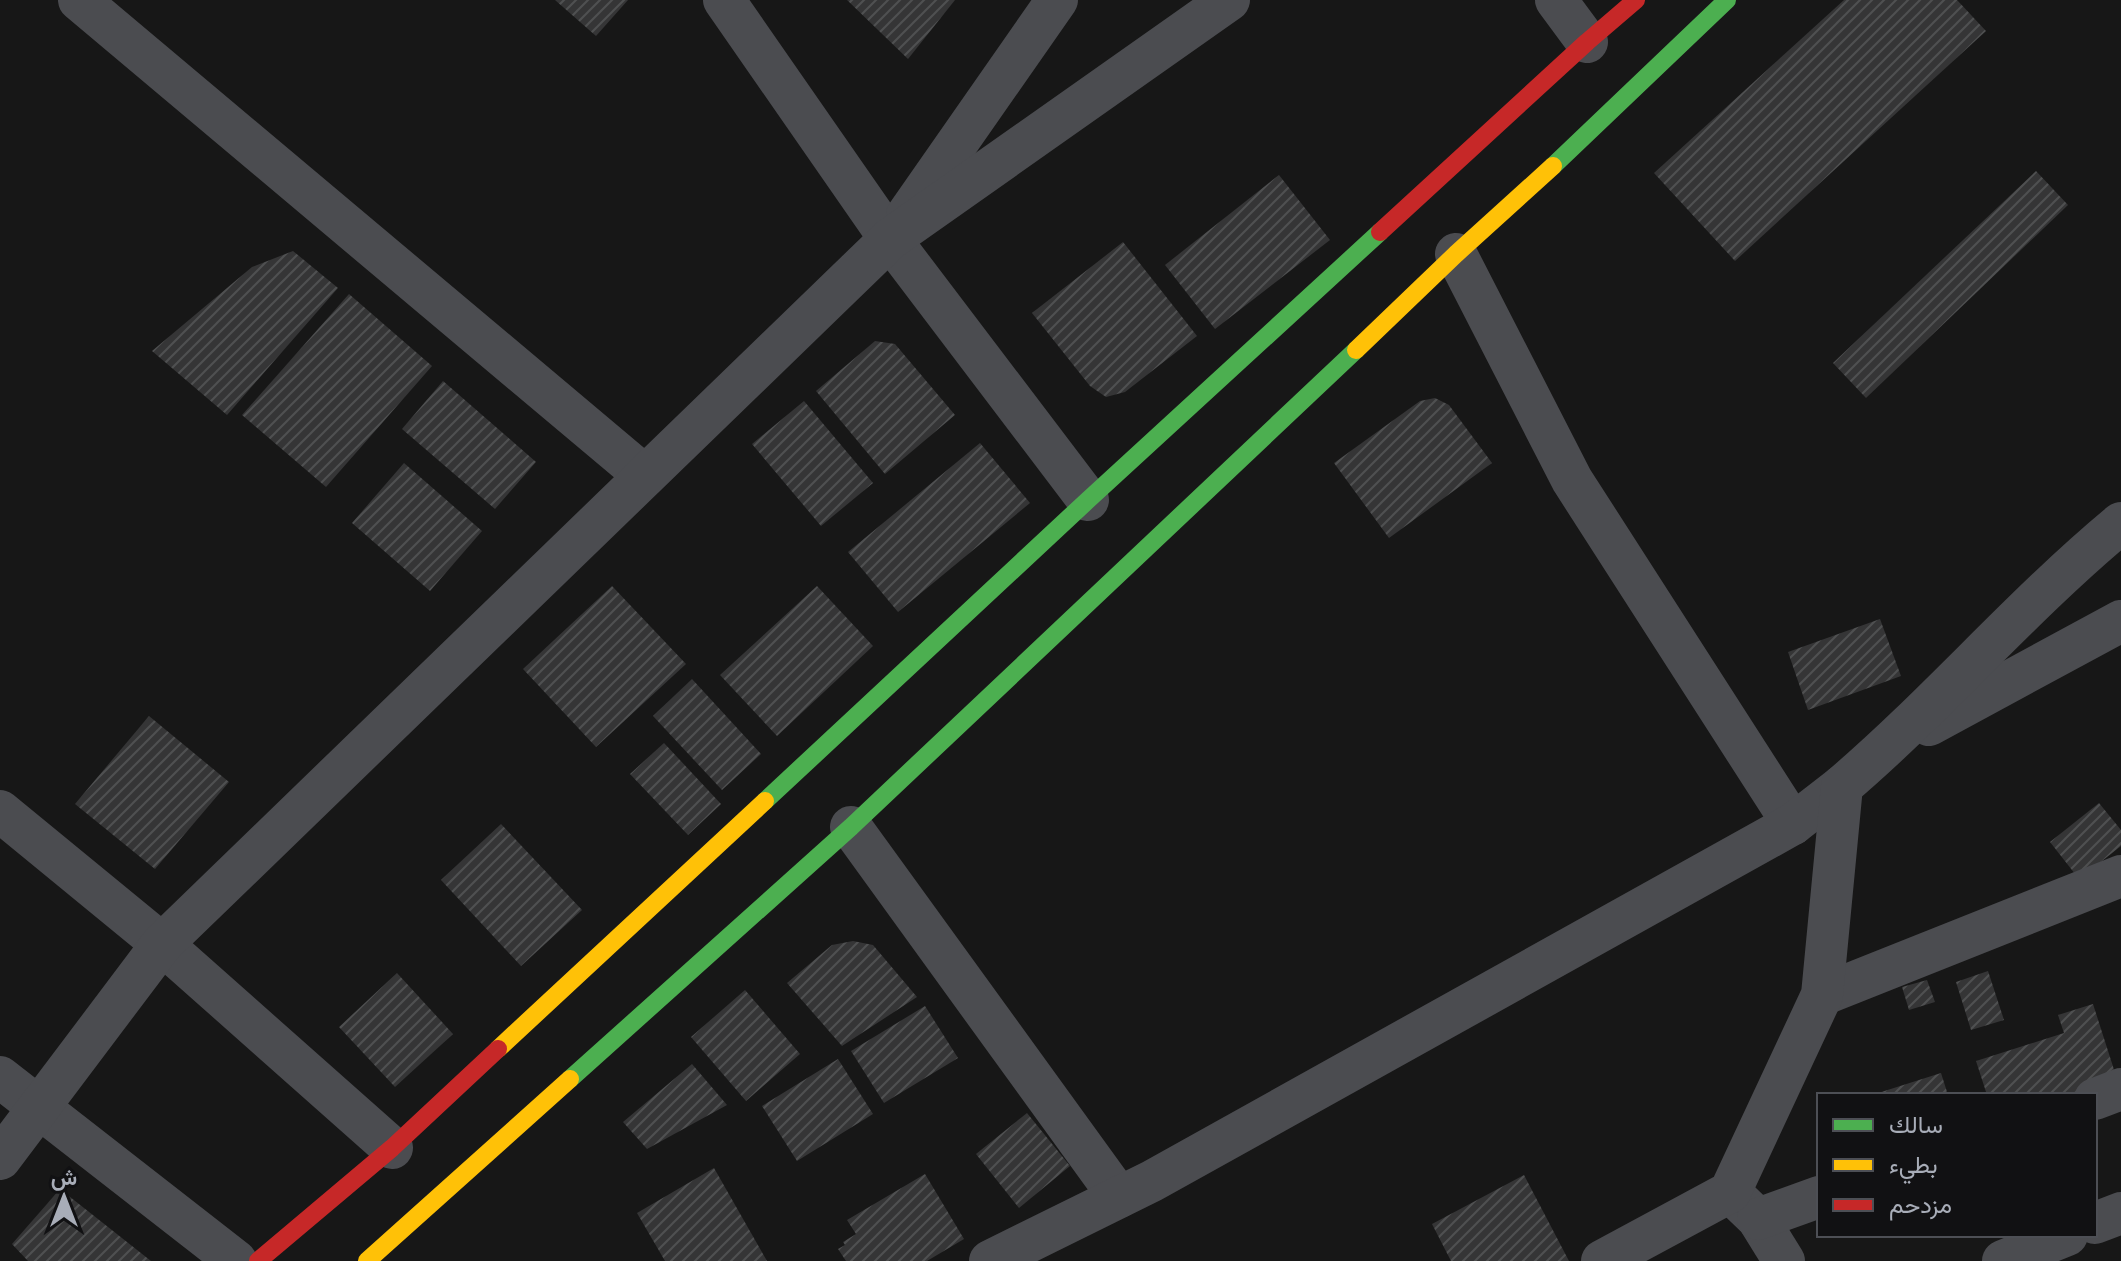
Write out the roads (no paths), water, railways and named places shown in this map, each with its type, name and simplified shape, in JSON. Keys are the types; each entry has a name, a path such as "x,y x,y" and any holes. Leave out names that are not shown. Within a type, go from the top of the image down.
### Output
{"main road":[{"path":"258,1261 392,1148 1088,500 1543,91 1587,42 1636,0"},
{"path":"367,1261 851,827 1253,449 1580,133 1727,0"}],"street":[{"path":"79,0 645,476"},
{"path":"724,0 890,239 1088,500"},
{"path":"890,239 1057,0"},
{"path":"0,1159 162,944 890,239 1229,0"},
{"path":"1556,0 1587,42"},
{"path":"1456,254 1572,480 1793,824"},
{"path":"990,1261 1152,1181 1793,824 1886,748 2107,535 2121,499"},
{"path":"1886,748 2121,621"},
{"path":"1744,1205 1822,995 1842,786"},
{"path":"0,811 162,944 392,1148"},
{"path":"851,827 1119,1197"},
{"path":"1822,995 2121,876"},
{"path":"0,1077 236,1261"},
{"path":"2097,1098 2121,1089"},
{"path":"1602,1261 1744,1205 1817,1197"},
{"path":"1744,1205 1784,1261"},
{"path":"2097,1222 2121,1213"},
{"path":"2006,1251 2059,1237"}]}
